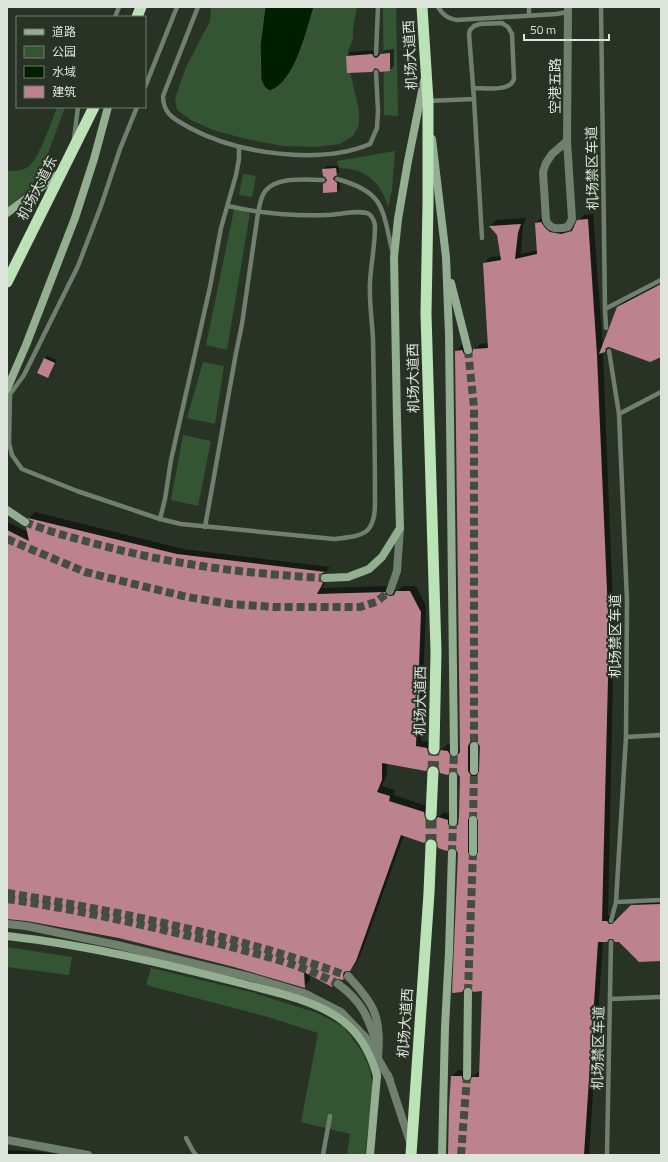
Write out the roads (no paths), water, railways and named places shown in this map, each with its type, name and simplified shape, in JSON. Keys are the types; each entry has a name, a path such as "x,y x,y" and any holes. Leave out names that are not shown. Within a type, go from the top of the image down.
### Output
{"highway":[{"name":"机场大道西","path":"422,7 428,101 426,314 436,652 434,749"},
{"name":"机场大道东","path":"7,282 94,108"},
{"path":"431,815 433,772"},
{"name":"机场大道西","path":"411,1151 429,893 430,845"}],"main road":[{"path":"325,578 348,577 369,569 382,557 400,528 394,257 398,219 408,160 426,70"},
{"path":"428,101 446,257 453,295 468,350"},
{"path":"8,394 75,218 94,159 108,108"},
{"path":"7,214 62,172"},
{"path":"446,257 449,335 454,752"},
{"path":"7,510 25,522"},
{"path":"474,746 474,771"},
{"path":"452,822 453,776"},
{"path":"473,852 474,820"},
{"path":"442,1155 445,1027 450,952 452,853"},
{"path":"7,936 43,940 154,962 283,994 326,1009 343,1020 353,1030 366,1047 372,1059 377,1076 370,1155"},
{"path":"467,1076 468,992"}],"street":[{"name":"空港五路","path":"567,141 552,154 546,163 543,172 546,220 550,227 553,228 568,227 572,220 567,141 568,9"},
{"path":"390,592 397,571 400,528"},
{"path":"7,924 26,926 117,944 250,977 304,993 341,1012 367,1039 390,1080"},
{"path":"348,976 364,994 373,1009 378,1024 379,1039 377,1076"},
{"path":"338,984 348,991 363,1008 390,1080 411,1151"},
{"path":"7,1140 88,1155"}],"lane":[{"path":"146,84 177,7"},
{"path":"198,7 163,96 163,104 171,118 198,133 239,147 274,154 334,153 357,150 370,144 377,128 378,111 376,72"},
{"path":"376,54 378,7"},
{"path":"438,7 448,18 456,20 556,14 568,9"},
{"path":"529,15 530,7"},
{"name":"机场禁区车道","path":"601,7 606,328"},
{"path":"474,88 501,87 513,84 512,34 508,27 502,23 480,24 474,26 470,30 469,34 474,88 482,238"},
{"path":"428,101 474,99"},
{"path":"72,153 78,108"},
{"path":"137,108 78,266 24,375 8,394 9,443 12,455 22,469 77,491 160,519 181,524 205,527 334,539 352,538 371,528 375,517 374,384 370,293 375,226 373,218 369,214 362,212 307,216 258,213 228,206"},
{"path":"160,519 165,499 171,460 210,287 221,228 228,206 239,159 239,147"},
{"path":"337,179 370,192 379,202 385,215 394,257"},
{"path":"205,527 242,324 258,213 262,196 271,185 281,182 294,180 323,180"},
{"path":"605,309 661,280"},
{"name":"机场禁区车道","path":"609,351 619,414 627,601 626,738 616,902 611,921"},
{"path":"619,414 661,392"},
{"path":"626,738 661,734"},
{"path":"616,902 661,900"},
{"name":"机场禁区车道","path":"607,1155 611,942"},
{"path":"611,999 661,997"},
{"path":"322,1155 330,1116"},
{"path":"186,1138 192,1151 196,1155"}],"water":[{"path":"265,7 314,7 299,55 293,67 279,86 270,91 265,88 261,80 260,45"}],"tunnel":[{"path":"468,350 474,407 474,746"},
{"path":"25,522 71,537 156,558 212,568 325,578"},
{"path":"7,539 85,572 187,597 230,604 274,607 360,607 376,602 390,591"},
{"path":"433,772 434,749"},
{"path":"453,776 454,752"},
{"path":"473,820 474,771"},
{"path":"431,815 431,845"},
{"path":"452,853 453,822"},
{"path":"468,992 473,852"},
{"path":"7,893 94,908 222,937 265,949 348,976"},
{"path":"7,899 114,919 220,944 295,965 338,984"},
{"path":"461,1155 467,1076"}]}
